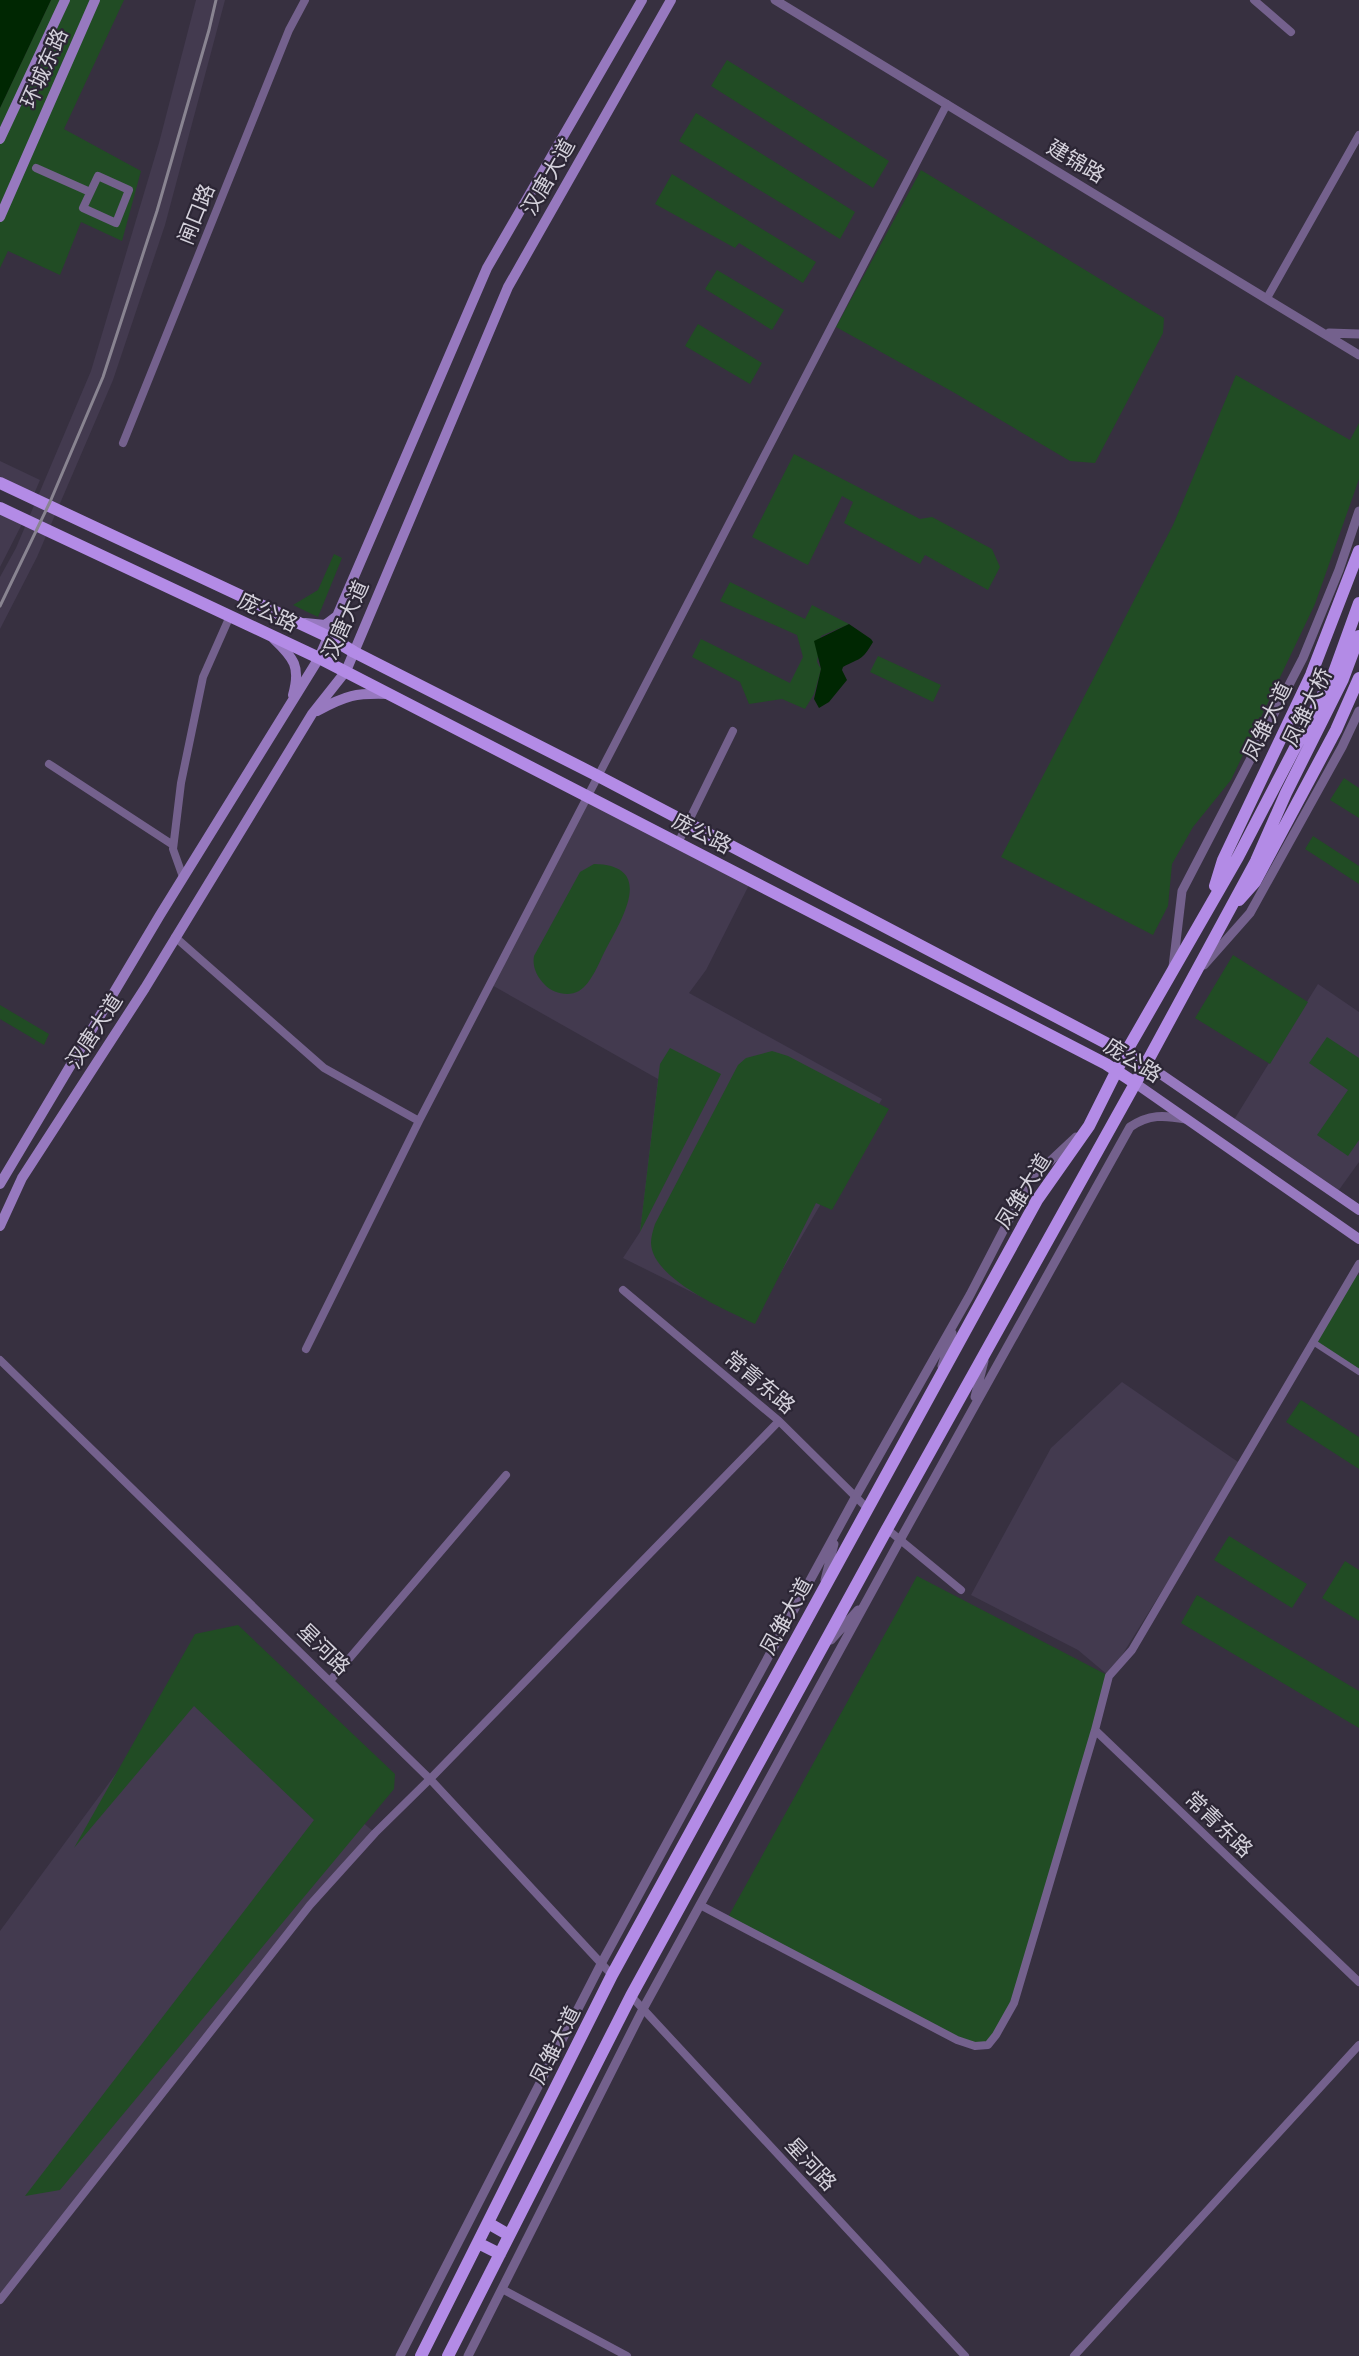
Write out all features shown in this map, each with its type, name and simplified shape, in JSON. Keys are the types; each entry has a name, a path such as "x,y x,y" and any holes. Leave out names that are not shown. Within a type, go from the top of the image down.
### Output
{"main road":[{"name":"环城东路","path":"0,139 64,0"},
{"name":"环城东路","path":"0,217 95,0"},
{"name":"汉唐大道","path":"0,1184 183,877 320,658 488,268 642,0"},
{"name":"汉唐大道","path":"0,1226 21,1178 145,988 312,714 346,671 508,287 671,0"},
{"name":"庞公路","path":"0,483 329,637 1126,1052 1359,1210"},
{"name":"庞公路","path":"0,508 346,671 1117,1071 1359,1239"},
{"name":"凤雏大道","path":"1208,908 1223,860 1311,675 1359,551"},
{"name":"凤雏大桥","path":"1280,790 1333,675 1359,603"},
{"path":"296,622 325,625 338,615"},
{"path":"363,630 366,652 380,665"},
{"path":"270,634 290,654 298,671 291,704"},
{"name":"凤雏大桥","path":"1280,790 1343,679 1359,636"},
{"name":"凤雏大道","path":"1224,916 1255,882 1336,730 1359,678"},
{"path":"312,714 357,693 390,694"},
{"name":"凤雏大道","path":"421,2356 612,1975 822,1591 1037,1200 1089,1125 1126,1052 1173,969 1280,790"},
{"name":"凤雏大道","path":"448,2356 631,1996 1256,861 1280,790"},
{"path":"488,2223 510,2235"},
{"path":"478,2243 500,2254"}],"street":[{"name":"闸口路","path":"123,443 289,30 305,0"},
{"name":"建锦路","path":"775,0 1359,355"},
{"path":"1254,0 1291,32"},
{"path":"306,1349 419,1121 946,104"},
{"path":"1267,298 1359,135"},
{"path":"36,168 90,192"},
{"path":"98,176 129,190 116,223 83,208 90,192 98,176"},
{"path":"1323,333 1359,334"},
{"path":"1323,333 1359,361"},
{"path":"1173,969 1182,891 1303,658 1339,570 1359,511"},
{"path":"183,877 173,849 181,783 203,677 230,616"},
{"path":"1190,980 1250,913 1342,747 1359,711"},
{"path":"678,843 733,731"},
{"path":"49,764 173,845"},
{"path":"175,937 324,1068 419,1121"},
{"path":"468,2356 643,2009 900,1539 1130,1127 1140,1120 1158,1114 1187,1119"},
{"path":"400,2356 601,1964 837,1530 970,1295 1029,1181 1089,1125"},
{"path":"700,1905 957,2040 975,2046 988,2045 1014,2003 1109,1676 1132,1650 1314,1342 1357,1274 1359,1264"},
{"name":"常青东路","path":"623,1290 779,1421 868,1509"},
{"path":"938,1380 957,1316"},
{"path":"1314,1342 1359,1372"},
{"path":"971,1411 987,1349"},
{"name":"星河路","path":"0,1360 430,1779 612,1975"},
{"path":"0,2300 310,1905 375,1833 779,1421"},
{"path":"330,1681 506,1475"},
{"path":"887,1529 961,1590"},
{"path":"822,1591 837,1530"},
{"path":"819,1652 869,1597"},
{"name":"常青东路","path":"1095,1730 1359,1982"},
{"name":"星河路","path":"631,1996 965,2356"},
{"path":"1074,2356 1359,2045"},
{"path":"502,2289 627,2356"}],"shaded area":[{"path":"0,0 51,0 0,108"},
{"path":"51,0 124,0 64,129 141,171 122,241 81,222 60,275 8,251 0,268 0,108"},
{"path":"196,0 225,0 165,225 113,380 37,557 0,629 0,577 16,548 91,371 159,143"},
{"path":"727,60 889,161 873,188 711,86"},
{"path":"696,113 855,212 840,239 679,141"},
{"path":"921,170 1164,318 1163,333 1095,463 1070,461 836,327"},
{"path":"672,174 816,262 803,283 739,243 735,248 655,204"},
{"path":"717,270 784,310 772,330 705,289"},
{"path":"698,324 762,363 750,384 685,346"},
{"path":"1236,375 1350,440 1359,423 1359,479 1315,604 1231,780 1193,827 1172,864 1168,906 1153,935 1001,857 1173,525"},
{"path":"794,454 920,519 932,517 992,549 1000,567 988,590 925,555 920,564 844,523 853,502 842,496 808,565 752,537"},
{"path":"0,461 40,480 34,494 0,478"},
{"path":"0,510 24,520 0,567"},
{"path":"334,554 342,558 318,617 293,605 318,590"},
{"path":"730,582 805,619 812,605 849,624 821,636 817,662 821,669 814,694 805,709 782,699 749,704 740,682 692,657 701,639 790,683 803,657 797,635 720,601"},
{"path":"849,624 873,642 863,656 843,667 842,670 847,680 829,702 819,708 814,699 821,669 814,641"},
{"path":"878,656 941,685 933,702 870,672"},
{"path":"1344,778 1359,788 1359,818 1330,800"},
{"path":"587,796 749,885 706,970 689,993 882,1099 752,1322 623,1258 640,1232 658,1079 490,984"},
{"path":"1313,836 1359,866 1359,884 1305,849"},
{"path":"594,864 613,867 624,873 629,883 626,909 591,978 584,987 570,994 556,992 548,988 540,979 534,968 534,956 580,872"},
{"path":"1233,955 1308,1002 1270,1064 1195,1018"},
{"path":"1318,984 1359,1012 1359,1162 1336,1194 1232,1123"},
{"path":"0,1005 49,1034 44,1045 0,1019"},
{"path":"1327,1037 1359,1058 1359,1140 1348,1156 1317,1135 1348,1090 1309,1063"},
{"path":"670,1048 721,1074 640,1232 660,1064"},
{"path":"772,1051 788,1056 889,1109 832,1210 816,1203 755,1324 710,1302 677,1281 664,1269 655,1256 651,1241 655,1224 738,1065 746,1058"},
{"path":"1354,1273 1359,1276 1359,1372 1314,1342"},
{"path":"1122,1382 1241,1464 1109,1676 1078,1650 971,1595 1051,1448"},
{"path":"1301,1400 1359,1437 1359,1469 1286,1422"},
{"path":"1229,1536 1307,1584 1292,1608 1214,1560"},
{"path":"1345,1561 1359,1570 1359,1621 1322,1598"},
{"path":"917,1576 1109,1676 1014,2003 988,2045 975,2046 727,1919"},
{"path":"1197,1595 1359,1691 1359,1728 1181,1623"},
{"path":"238,1625 395,1774 394,1789 60,2190 25,2196 314,1820 194,1706 74,1848 195,1634"},
{"path":"190,1673 375,1833 310,1905 0,2300 0,1931"}],"railway":[{"path":"0,606 50,502 103,377 157,211 216,0"}]}
